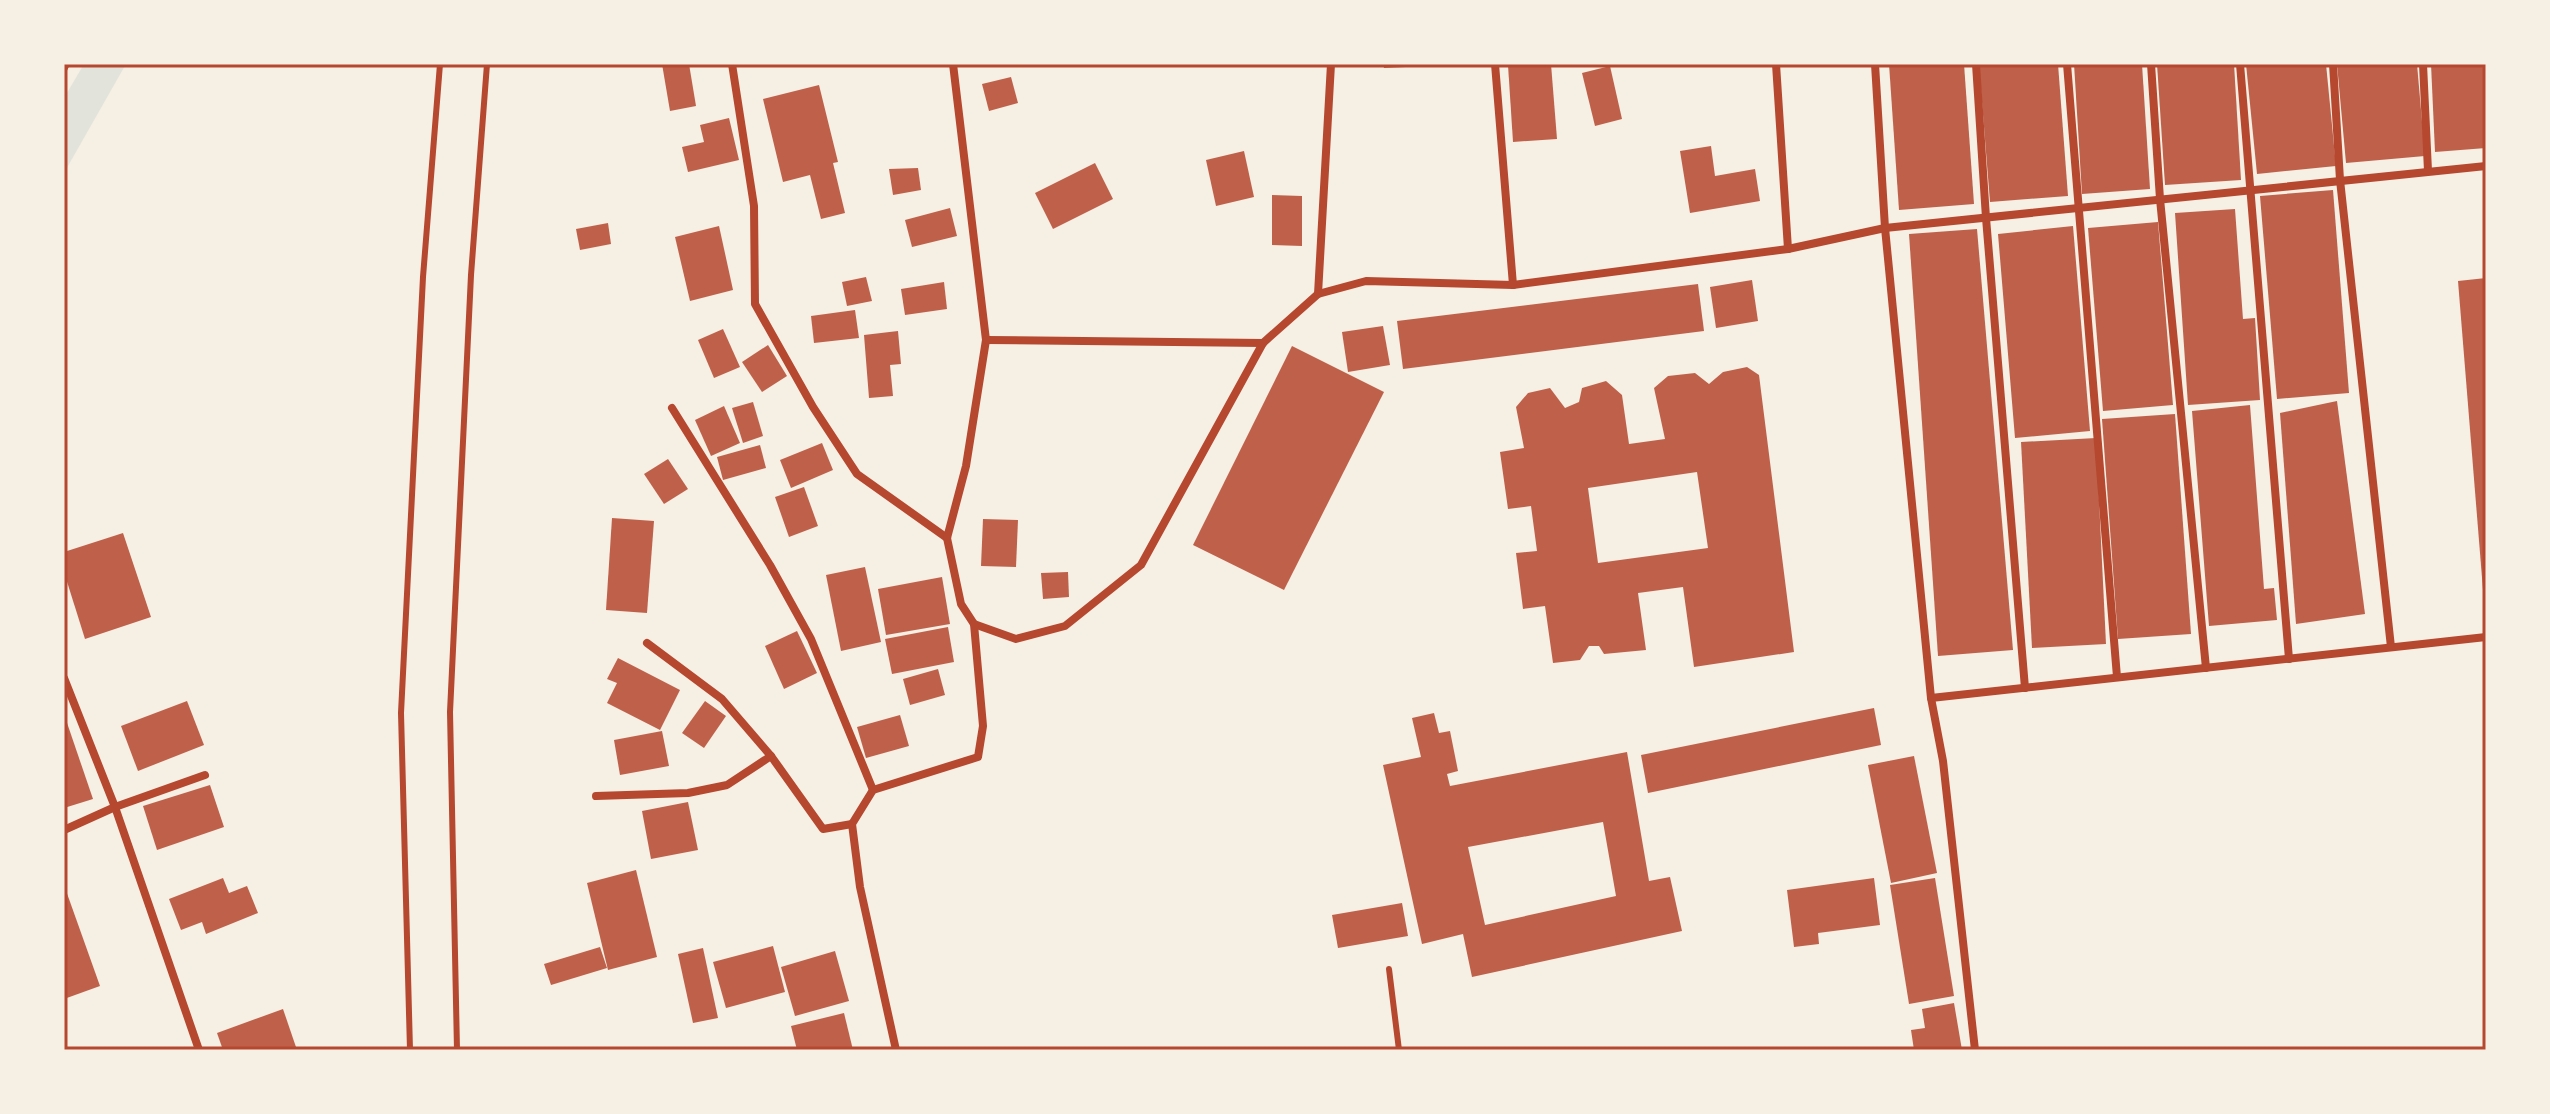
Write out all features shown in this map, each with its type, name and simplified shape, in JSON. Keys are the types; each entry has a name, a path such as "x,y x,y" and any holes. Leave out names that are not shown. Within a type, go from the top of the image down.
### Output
{"street":[{"path":"732,64 754,206 755,304 813,407 857,474 947,538"},
{"path":"896,1050 860,887 852,824 873,790 978,757 983,726 974,624 961,604 947,538 966,466 986,340 953,64"},
{"path":"1318,294 1331,64"},
{"path":"1495,64 1513,285"},
{"path":"1776,64 1788,249"},
{"path":"1875,64 1885,228 1931,698 1943,761 1975,1050"},
{"path":"1976,64 2025,688"},
{"path":"2067,64 2117,677"},
{"path":"2151,64 2160,199 2206,668"},
{"path":"2240,64 2289,659"},
{"path":"2333,64 2340,180 2391,647"},
{"path":"2423,64 2428,171"},
{"path":"974,624 1016,639 1065,626 1141,565 1263,343 1318,294 1366,281 1513,285 1788,249 1885,228 2486,166"},
{"path":"986,340 1263,343"},
{"path":"672,408 770,565 811,639 873,790"},
{"path":"1931,698 2486,637"},
{"path":"647,643 722,699 771,756 823,829 852,824"},
{"path":"64,678 115,807 199,1050"},
{"path":"596,796 688,793 717,788 727,785 771,756"},
{"path":"64,830 115,807 205,775"}],"lane":[{"path":"64,70 67,64"},
{"path":"410,1050 401,713 423,277 440,64"},
{"path":"457,1050 450,712 471,275 487,64"},
{"path":"1389,969 1399,1050"}],"shaded area":[{"path":"84,64 126,64 64,173 64,98"}],"building":[{"path":"662,64 689,64 696,106 670,111"},
{"path":"1383,64 1428,64 1428,66 1384,68"},
{"path":"1551,64 1557,139 1513,142 1508,65"},
{"path":"1889,64 1964,64 1974,204 1899,210"},
{"path":"1979,64 2058,64 2068,196 1990,202"},
{"path":"2074,64 2142,64 2150,189 2082,194"},
{"path":"2157,64 2234,64 2241,180 2165,185"},
{"path":"2246,64 2326,64 2336,166 2257,174"},
{"path":"2337,64 2417,64 2425,156 2346,163"},
{"path":"2431,64 2486,64 2486,148 2435,152"},
{"path":"1610,66 1622,119 1595,126 1582,73"},
{"path":"1011,77 1018,103 989,111 982,84"},
{"path":"819,85 838,162 833,163 845,213 821,219 810,175 783,182 763,99"},
{"path":"729,118 739,160 688,172 682,147 704,142 700,125"},
{"path":"1711,146 1715,176 1755,169 1760,201 1690,213 1680,151"},
{"path":"1244,151 1254,197 1216,206 1206,160"},
{"path":"1095,163 1113,199 1053,229 1035,193"},
{"path":"918,168 921,190 893,195 889,169"},
{"path":"2333,190 2349,393 2277,399 2260,196"},
{"path":"1272,195 1302,196 1302,246 1272,245"},
{"path":"950,208 957,236 912,247 905,220"},
{"path":"2235,209 2243,319 2255,318 2260,400 2188,405 2175,213"},
{"path":"2158,222 2173,405 2103,411 2088,228"},
{"path":"608,223 611,244 580,250 576,229"},
{"path":"719,226 733,290 690,301 675,237"},
{"path":"2073,226 2090,431 2015,438 1998,234"},
{"path":"1977,229 2013,650 1938,656 1909,234"},
{"path":"866,277 872,301 847,306 842,282"},
{"path":"2486,278 2486,590 2483,590 2458,281"},
{"path":"1752,280 1758,321 1716,328 1710,287"},
{"path":"944,282 947,309 905,315 901,289"},
{"path":"1698,284 1704,331 1403,369 1397,321"},
{"path":"855,310 859,338 814,343 811,316"},
{"path":"1383,326 1390,365 1348,372 1342,332"},
{"path":"723,329 740,367 714,378 698,340"},
{"path":"898,331 901,364 890,365 893,396 869,398 864,335"},
{"path":"768,345 787,376 762,392 742,362"},
{"path":"1292,346 1384,392 1284,590 1193,545"},
{"path":"1747,367 1759,375 1794,652 1694,667 1683,587 1638,593 1646,650 1604,654 1599,646 1589,646 1580,660 1553,663 1545,606 1523,609 1516,553 1537,551 1531,506 1508,509 1500,452 1524,448 1516,407 1528,393 1550,388 1565,408 1579,402 1582,388 1606,381 1622,395 1629,444 1665,439 1654,388 1668,376 1695,373 1709,384 1723,372","holes":["1697,472 1708,548 1598,563 1588,488"]},
{"path":"2337,401 2365,614 2296,624 2280,413"},
{"path":"753,402 763,436 743,443 732,408"},
{"path":"2250,405 2264,589 2274,588 2277,620 2209,626 2192,411"},
{"path":"724,406 740,443 711,456 695,420"},
{"path":"2175,414 2191,634 2118,639 2102,419"},
{"path":"2096,438 2106,644 2032,648 2021,442"},
{"path":"822,443 833,470 791,488 780,460"},
{"path":"760,445 766,468 723,480 717,457"},
{"path":"668,459 688,489 664,504 644,474"},
{"path":"804,487 818,526 789,537 775,497"},
{"path":"612,518 654,521 647,613 606,610"},
{"path":"983,519 1018,520 1016,567 981,566"},
{"path":"123,533 151,617 85,639 64,572 64,552"},
{"path":"865,567 881,642 841,651 826,575"},
{"path":"1068,572 1069,597 1043,599 1041,573"},
{"path":"942,577 950,624 886,635 878,589"},
{"path":"948,627 954,662 892,674 885,639"},
{"path":"797,631 817,673 784,689 765,646"},
{"path":"618,658 680,690 660,730 607,703 617,683 607,679"},
{"path":"938,669 945,695 910,705 903,679"},
{"path":"187,701 204,745 138,771 121,726"},
{"path":"705,701 726,716 704,748 682,733"},
{"path":"1874,708 1881,745 1648,793 1641,755"},
{"path":"1434,713 1439,733 1450,731 1458,771 1447,774 1450,786 1627,752 1649,881 1670,877 1682,931 1472,977 1463,934 1422,944 1383,765 1421,757 1412,718","holes":["1603,822 1616,896 1485,925 1468,847"]},
{"path":"64,714 93,799 64,808"},
{"path":"900,715 909,746 866,758 857,727"},
{"path":"662,731 669,766 620,775 614,740"},
{"path":"1914,756 1937,873 1891,883 1868,765"},
{"path":"210,785 224,827 157,850 143,806"},
{"path":"688,802 698,850 651,859 642,811"},
{"path":"636,870 657,957 608,970 587,883"},
{"path":"223,878 229,893 247,886 258,913 206,934 202,922 181,930 169,899"},
{"path":"1874,878 1880,925 1818,933 1819,944 1794,947 1787,890"},
{"path":"1935,878 1954,996 1909,1004 1890,885"},
{"path":"64,885 100,986 64,999"},
{"path":"1402,903 1408,936 1338,948 1332,915"},
{"path":"773,946 785,992 726,1008 713,962"},
{"path":"600,947 607,968 551,985 544,964"},
{"path":"703,948 718,1018 693,1023 678,954"},
{"path":"835,951 849,1001 795,1016 781,967"},
{"path":"1954,1003 1962,1050 1914,1050 1911,1030 1925,1028 1922,1009"},
{"path":"283,1009 297,1050 223,1050 217,1033"},
{"path":"844,1013 853,1050 797,1050 791,1026"}]}
